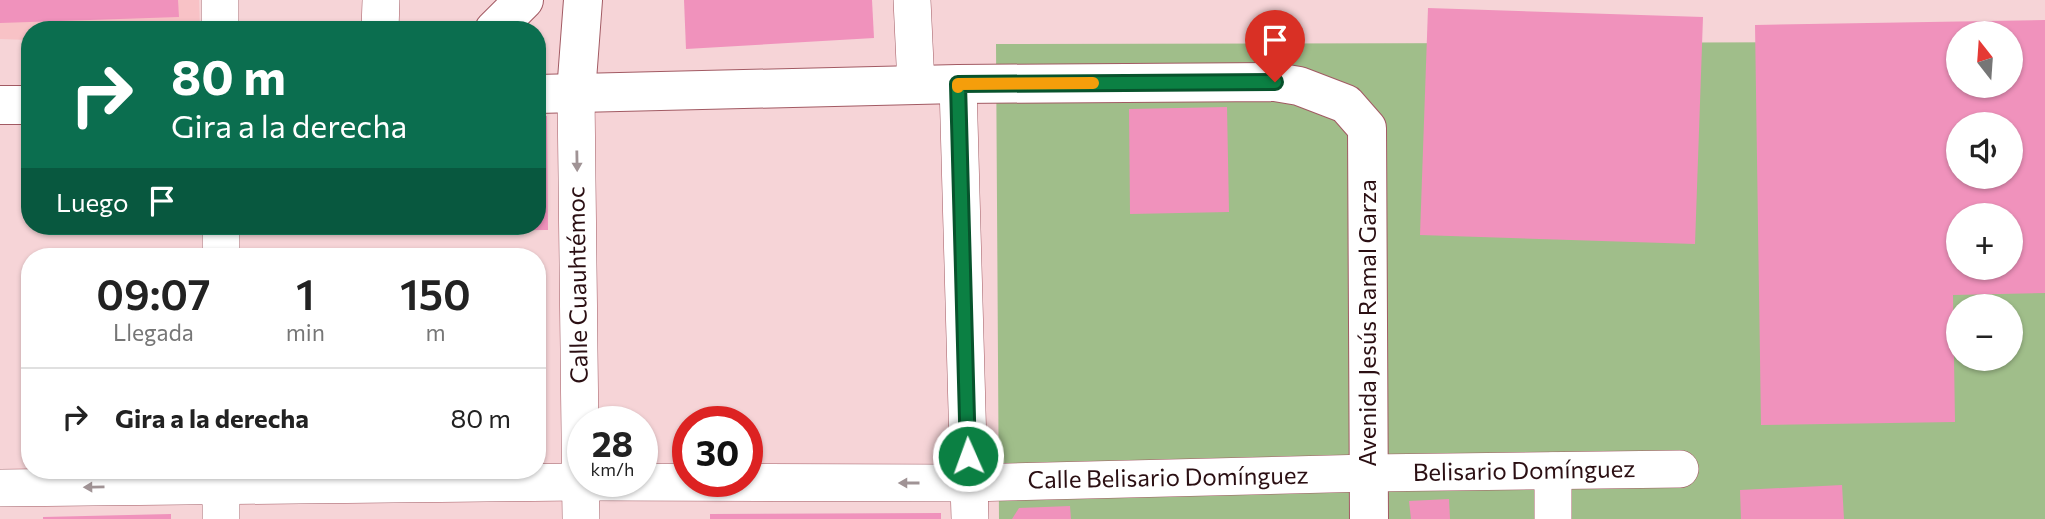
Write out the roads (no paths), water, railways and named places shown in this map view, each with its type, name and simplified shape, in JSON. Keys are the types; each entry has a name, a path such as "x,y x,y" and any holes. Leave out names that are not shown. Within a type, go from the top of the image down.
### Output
{"main road":[{"path":"503,21 524,0"},
{"path":"576,93 583,0"},
{"name":"Avenida Jesús Ramal Garza","path":"958,84 1275,82 1299,86 1346,104 1367,128 1369,519"},
{"path":"546,94 958,84"},
{"path":"0,105 21,105"}],"street":[{"path":"220,0 220,21"},
{"path":"380,21 381,0"},
{"path":"912,0 915,85"},
{"path":"958,84 970,519"},
{"name":"Calle Cuauhtémoc","path":"576,93 580,406"},
{"name":"Belisario Domínguez","path":"1369,474 1679,469"},
{"path":"1553,471 1553,519"},
{"name":"Calle Belisario Domínguez","path":"658,482 969,483 1369,474"},
{"name":"Calle Belisario Domínguez","path":"0,488 221,492 567,482"},
{"name":"Calle Cuauhtémoc","path":"581,497 581,519"}]}
